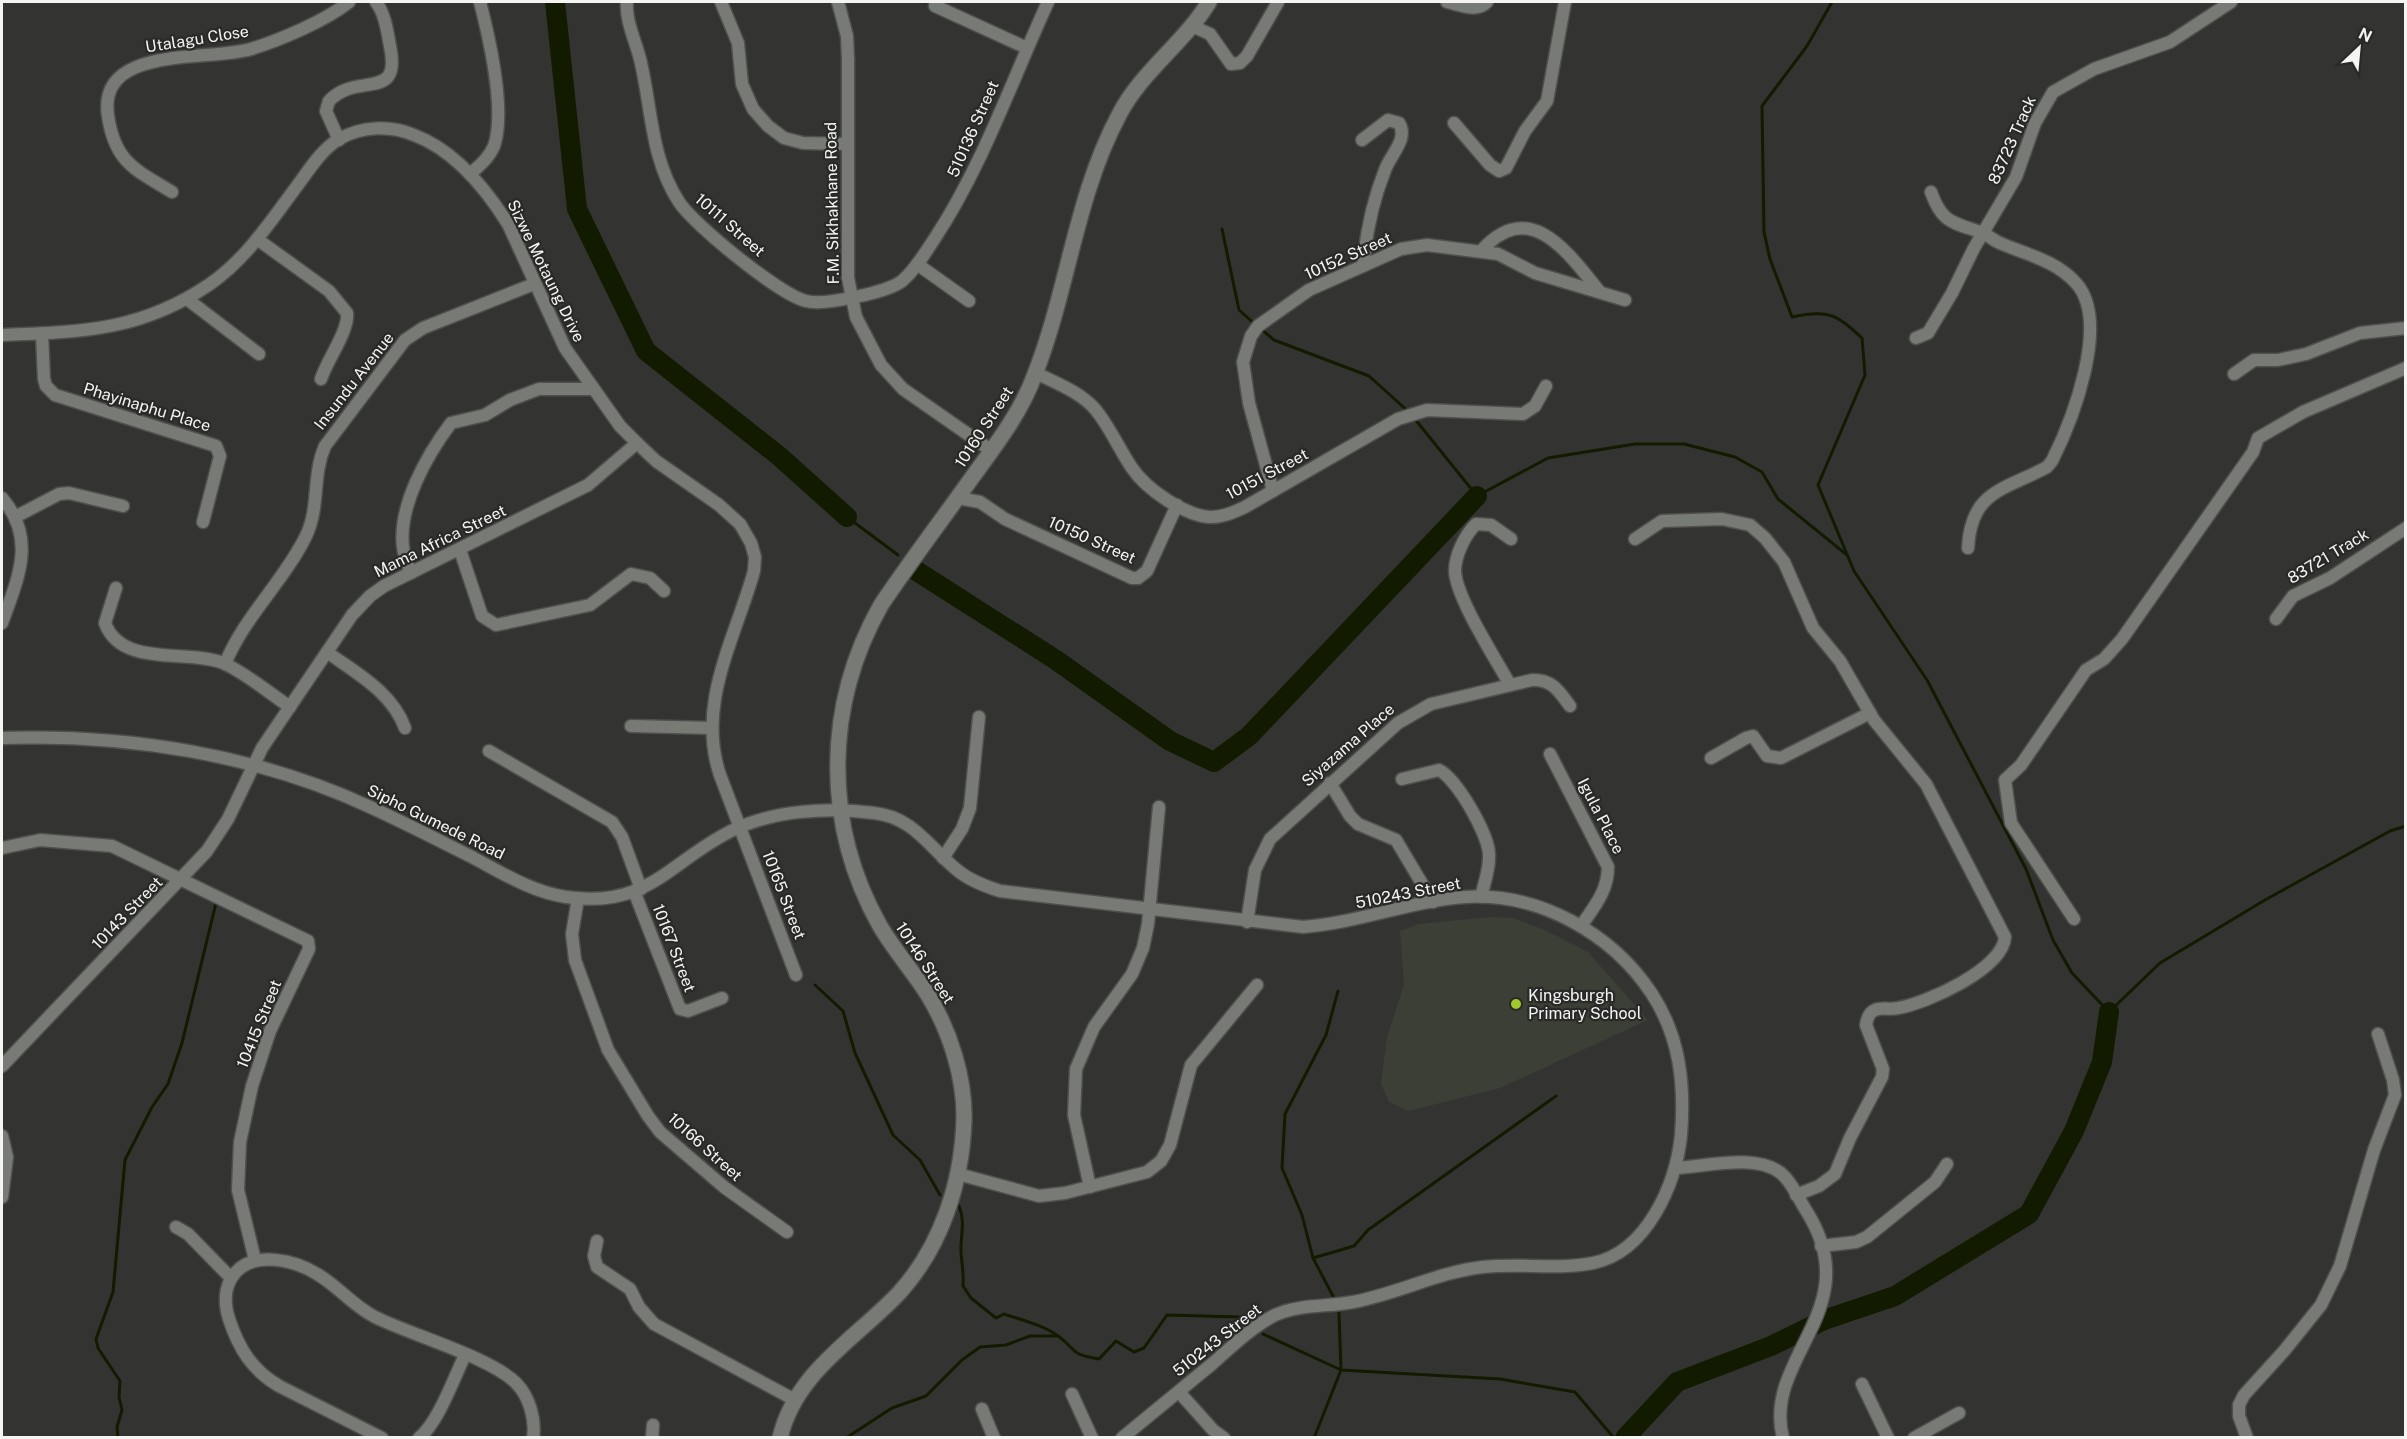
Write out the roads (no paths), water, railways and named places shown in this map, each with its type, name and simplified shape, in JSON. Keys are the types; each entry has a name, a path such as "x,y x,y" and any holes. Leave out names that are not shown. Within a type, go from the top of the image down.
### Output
{"street":[{"name":"Utalagu Close","path":"172,192 129,166 120,155 109,122 106,102 110,91 119,79 132,69 159,60 229,54 251,49 332,14 349,2"},
{"path":"339,140 326,111 329,101 350,89 386,79 392,73 394,63 385,20 376,2"},
{"path":"470,174 486,159 493,148 498,124 490,50 480,2"},
{"name":"10111 Street","path":"627,2 646,85 654,145 660,165 678,201 700,225 792,296 813,303 850,297"},
{"path":"722,2 738,43 742,84 753,109 768,126 784,138 803,143 848,144"},
{"name":"F.M. Sikhakhane Road","path":"838,2 847,36 850,297 863,335 890,376 921,403 992,451"},
{"name":"510136 Street","path":"850,297 893,286 917,264 967,182 1048,2"},
{"name":"10160 Street","path":"839,810 838,731 857,653 881,605 992,451 1021,405 1036,374 1089,185 1111,130 1134,92 1192,26 1209,2"},
{"path":"1192,26 1210,34 1227,60 1231,63 1240,63 1247,56 1278,2"},
{"path":"1447,2 1479,8 1487,2"},
{"path":"1454,123 1490,165 1499,171 1506,168 1525,131 1547,101 1565,2"},
{"name":"83723 Track","path":"1916,338 1925,336 1930,330 1983,232 2016,177 2035,123 2053,92 2094,69 2170,42 2231,2"},
{"path":"935,6 1027,48"},
{"path":"1362,141 1388,120 1399,123 1403,129 1402,137 1384,170 1366,238 1363,266"},
{"name":"Sizwe Motaung Drive","path":"2,335 42,334 122,326 187,299 225,273 257,239 322,154 339,140 375,128 407,132 434,145 470,174 486,192 508,224 565,348 637,443 672,473 733,515 751,543 754,571 719,677 711,728 716,762 740,827"},
{"path":"1931,192 1940,212 1953,224 1983,232 1999,243 2049,262 2078,285 2089,312 2090,334 2081,381 2052,461 2047,467 1996,491 1984,500 1973,517 1968,548"},
{"path":"1481,251 1499,232 1523,228 1538,231 1571,256 1599,291"},
{"path":"257,239 329,291 347,313 344,330 321,379"},
{"name":"10152 Street","path":"1273,491 1244,378 1244,362 1251,336 1270,316 1294,299 1363,266 1413,246 1498,254 1534,273 1624,300"},
{"path":"917,264 969,301"},
{"name":"Insundu Avenue","path":"225,664 236,642 308,533 315,506 318,464 325,446 405,340 423,328 534,284"},
{"path":"187,299 259,354"},
{"path":"2234,374 2254,360 2278,360 2306,354 2360,333 2406,328"},
{"name":"Phayinaphu Place","path":"42,334 44,379 46,386 55,395 216,446 220,456 203,522"},
{"path":"2074,919 2011,823 2005,780 2021,765 2086,670 2104,659 2122,639 2253,452 2258,438 2303,412 2406,368"},
{"name":"10151 Street","path":"1036,374 1072,392 1094,408 1139,478 1160,496 1209,517 1220,516 1245,507 1408,415 1443,410 1522,414 1535,406 1546,386"},
{"path":"411,573 404,554 402,539 410,492 451,423 484,415 510,400 539,388 594,389"},
{"name":"Mama Africa Street","path":"253,765 327,652 370,596 411,573 588,485 637,443"},
{"path":"15,517 59,494 69,493 123,506"},
{"path":"2,498 15,517 22,546 22,559 2,623"},
{"name":"10150 Street","path":"958,498 980,502 1005,519 1132,578 1143,575 1150,567 1177,505"},
{"path":"1635,539 1658,523 1667,521 1731,519 1758,530 1784,562 1813,628 1840,661 1870,713 1926,784 2003,931 2005,944 2001,953 1975,975 1921,1001 1898,1008 1876,1009 1871,1012 1866,1025 1883,1069 1882,1077 1856,1126 1835,1174 1819,1186 1796,1195"},
{"path":"1510,685 1463,597 1455,570 1458,554 1476,524 1491,525 1511,539"},
{"name":"83721 Track","path":"2276,620 2293,596 2330,578 2406,528"},
{"path":"460,550 482,616 496,625 590,606 632,574 650,578 664,591"},
{"path":"116,588 105,622 116,639 145,653 205,659 225,664 290,707"},
{"path":"327,652 387,697 397,710 405,728"},
{"name":"Siyazama Place","path":"1247,922 1255,870 1270,839 1398,723 1420,709 1446,699 1544,680 1554,685 1570,706"},
{"path":"1711,758 1753,736 1767,756 1781,759 1870,713"},
{"path":"943,858 962,829 970,808 979,717"},
{"path":"631,726 711,728"},
{"name":"Sipho Gumede Road","path":"2,738 61,738 154,745 253,765 364,804 533,888 578,898 612,897 637,890 740,827 777,816 839,810"},
{"path":"489,751 612,822 622,837 637,890"},
{"name":"Igula Place","path":"1550,754 1608,867 1608,881 1602,896 1581,926"},
{"name":"10143 Street","path":"2,1066 207,851 228,819 253,765"},
{"path":"1402,778 1439,770 1459,789 1489,849 1489,862 1481,897"},
{"path":"1330,783 1350,816 1358,824 1396,840 1433,902"},
{"path":"1090,1187 1074,1115 1076,1069 1094,1027 1122,989 1139,960 1146,938 1159,807"},
{"name":"510243 Street","path":"839,810 875,813 902,821 924,836 943,858 972,880 1000,891 1293,927 1322,926 1433,902 1481,897 1532,905 1581,926 1609,946 1635,973 1656,1002 1672,1037 1681,1067 1684,1096 1675,1168 1650,1221 1631,1244 1609,1257 1577,1265 1481,1267 1354,1302 1284,1312 1262,1324 1122,1437"},
{"name":"10146 Street","path":"780,1437 795,1400 818,1368 894,1298 916,1271 941,1228 958,1174 964,1116 957,1067 949,1040 927,994 880,927 866,899 847,848 839,810"},
{"name":"10165 Street","path":"740,827 796,975"},
{"path":"2,848 40,840 99,843 125,851 181,880"},
{"name":"10415 Street","path":"181,880 303,938 309,944 270,1031 252,1086 240,1142 238,1190 255,1260"},
{"name":"10167 Street","path":"637,890 680,1009 688,1011 722,998"},
{"name":"10166 Street","path":"578,898 572,934 575,960 608,1050 648,1116 660,1132 724,1187 787,1232"},
{"path":"958,1174 1040,1196 1090,1187 1147,1172 1161,1161 1170,1144 1191,1065 1257,985"},
{"path":"2247,1437 2239,1416 2239,1405 2244,1395 2321,1305 2340,1266 2374,1150 2394,1095 2393,1080 2378,1034"},
{"path":"2,1136 7,1157 2,1197"},
{"path":"1675,1168 1755,1161 1771,1167 1784,1176 1811,1219 1826,1260 1824,1294 1785,1389 1781,1406 1783,1437"},
{"path":"1821,1246 1856,1242 1867,1237 1935,1182 1947,1164"},
{"path":"176,1227 188,1234 231,1278"},
{"path":"597,1241 594,1256 597,1267 630,1289 639,1307 654,1323 795,1400"},
{"path":"382,1437 279,1386 256,1370 243,1353 230,1319 226,1295 231,1278 238,1270 255,1260 277,1261 308,1269 368,1313 506,1375 521,1389 531,1409 533,1437"},
{"path":"419,1437 425,1433 436,1415 465,1355"},
{"path":"1862,1384 1888,1437"},
{"path":"1179,1392 1207,1425 1224,1437"},
{"path":"1072,1394 1092,1437"},
{"path":"982,1409 994,1437"},
{"path":"1914,1437 1959,1413"}],"waterway":[{"path":"555,2 577,209 646,351 779,456 847,517"},
{"path":"1832,2 1807,46 1762,106 1764,232 1770,259 1792,317 1814,314 1831,316 1845,323 1862,338 1865,375 1818,485 1854,571 1927,680 2026,869 2053,940 2072,973 2109,1012 2160,963 2265,900 2390,831 2406,826"},
{"path":"1222,229 1239,310 1256,325"},
{"path":"1261,329 1274,340 1369,376 1410,413"},
{"path":"1414,418 1477,496 1548,458 1635,444 1684,444 1735,457 1762,472 1778,499 1847,555"},
{"path":"915,570 1056,660 1170,741 1214,762 1249,736 1477,496"},
{"path":"847,517 898,555"},
{"path":"118,1438 117,1427 122,1410 119,1397 120,1381 98,1348 96,1339 113,1292 125,1160 152,1107 168,1084 182,1043 216,903"},
{"path":"815,985 843,1011 855,1053 893,1135 920,1160 940,1195"},
{"path":"1335,1300 1313,1258 1302,1215 1282,1168 1285,1114 1326,1035 1338,991"},
{"path":"1625,1438 1677,1382 1771,1346 1824,1320 1895,1296 2029,1214 2074,1131 2102,1062 2109,1012"},
{"path":"1313,1258 1354,1246 1368,1230 1556,1096"},
{"path":"959,1206 962,1224 963,1286 971,1298 996,1318 1004,1314 1046,1329 1082,1355 1099,1359 1116,1341 1134,1352 1144,1348 1167,1315 1239,1317 1247,1324"},
{"path":"1314,1438 1341,1370 1339,1313"},
{"path":"1263,1334 1341,1370 1500,1379 1575,1392 1614,1438"},
{"path":"846,1438 892,1408 926,1396 962,1360 980,1347 1006,1345 1030,1336 1056,1336"}],"place":[{"name":"Kingsburgh Primary School","path":"1516,1004"}]}
